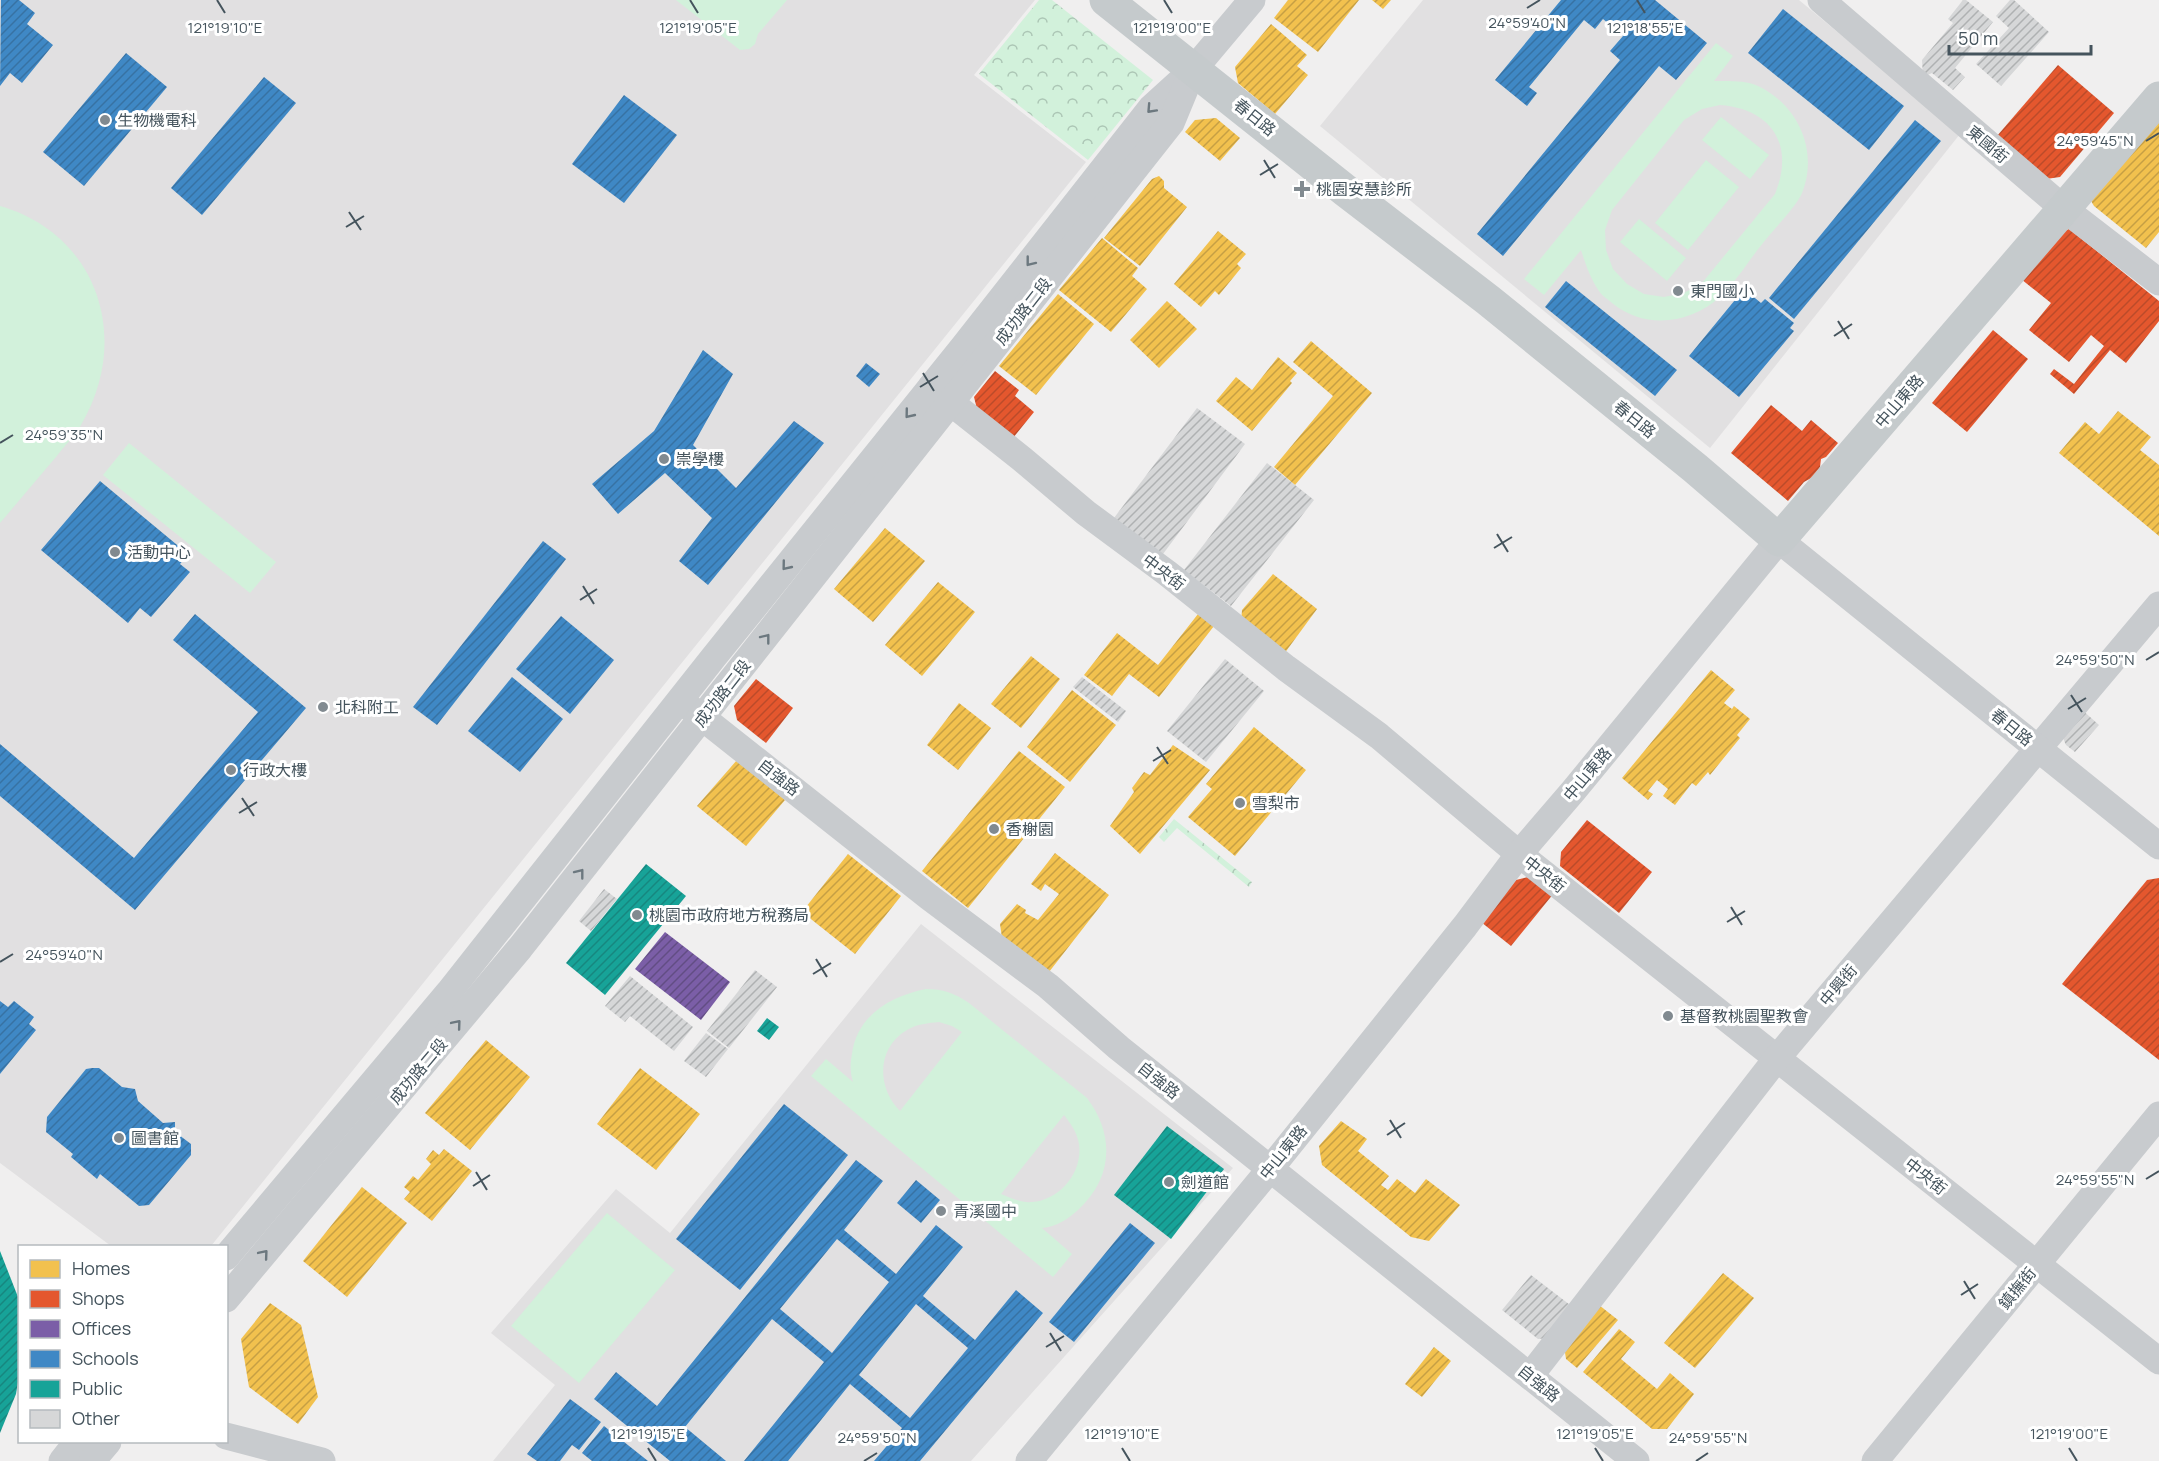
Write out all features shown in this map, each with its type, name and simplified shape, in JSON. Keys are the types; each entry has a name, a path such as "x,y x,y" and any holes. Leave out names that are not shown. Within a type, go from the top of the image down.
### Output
{"main road":[{"name":"春日路","path":"1106,0 1346,191 1488,300 1695,468 1779,540"},
{"name":"中山東路","path":"1779,540 2159,98"}],"street":[{"name":"成功路二段","path":"228,1255 449,992 680,700 1171,123 1194,69 1252,0"},
{"name":"東國街","path":"1821,0 2063,208 2159,282"},
{"name":"成功路二段","path":"228,1297 542,921 612,833 703,717 941,394"},
{"name":"中央街","path":"941,394 1086,513 1167,573 1286,668 1379,736 1519,854 2159,1361"},
{"name":"春日路","path":"1779,540 2159,846"},
{"name":"中山東路","path":"1029,1461 1270,1169 1465,926 1519,854 1779,540"},
{"name":"中興街","path":"1530,1376 1777,1058 2159,605"},
{"name":"自強路","path":"680,700 928,897 1048,986 1119,1048 1636,1461"},
{"path":"589,815 612,833"},
{"path":"519,904 542,921"},
{"name":"鎮撫街","path":"1875,1461 2159,1115"},
{"path":"228,1437 322,1461"},
{"path":"62,1461 93,1448"}],"shaded area":[{"name":"北科附工","path":"0,0 1035,0 974,75 1086,162 212,1245 110,1245 0,1163"},
{"name":"東門國小","path":"1423,0 1799,0 1960,134 1710,448 1320,126"},
{"name":"青溪國中","path":"921,924 1233,1168 971,1461 493,1461 555,1385 491,1333 616,1189 670,1233"}],"green space":[{"path":"676,0 787,0 758,34 755,44 749,49 740,50"},
{"path":"1039,0 1052,0 1153,80 1088,160 979,74"},
{"path":"1716,43 1733,56 1714,81 1742,82 1758,86 1772,94 1794,117 1806,146 1808,161 1807,177 1802,193 1732,285 1708,306 1681,318 1667,320 1653,320 1625,312 1600,293 1581,250 1544,295 1524,279","holes":["1720,105 1738,108 1766,122 1775,133 1780,145 1782,160 1781,176 1775,194 1702,283 1684,293 1664,297 1644,294 1627,284 1613,269 1606,250 1605,230 1612,210 1684,120 1702,109"]},
{"path":"1721,117 1769,155 1750,179 1702,140"},
{"path":"1706,160 1739,187 1688,250 1655,223"},
{"path":"0,206 34,220 61,240 82,265 96,294 104,325 104,358 96,392 79,429 0,523"},
{"path":"1639,219 1686,258 1667,281 1620,242"},
{"path":"129,443 276,562 250,593 103,475"},
{"path":"1174,819 1252,882 1249,887 1177,828 1164,842 1159,837"},
{"path":"926,989 938,990 953,994 969,1003 1087,1098 1096,1112 1106,1141 1104,1170 1098,1184 1090,1198 1078,1210 1057,1224 1042,1228 1072,1254 1053,1277 811,1076 826,1059 853,1082 851,1058 855,1040 861,1028 878,1009 913,992","holes":["939,1022 962,1032 900,1111 892,1102 887,1091 883,1069 885,1057 897,1038 907,1030 923,1024","1064,1115 1075,1132 1079,1144 1077,1165 1068,1183 1052,1196 1032,1202 1020,1201 1001,1194"]},
{"path":"607,1213 675,1270 579,1383 511,1326"}],"building: Homes":[{"path":"1288,0 1359,0 1318,52 1274,18"},
{"path":"1372,0 1391,0 1383,9"},
{"path":"1271,24 1307,55 1297,66 1308,75 1275,114 1238,83 1235,67"},
{"path":"2159,105 2159,232 2146,248 2094,206 2087,194"},
{"path":"1216,118 1240,138 1220,161 1185,132 1195,120"},
{"path":"1159,176 1164,181 1164,188 1187,207 1140,266 1104,238 1152,179"},
{"path":"1218,231 1246,254 1237,264 1241,268 1219,295 1215,291 1201,307 1174,284"},
{"path":"1102,238 1138,268 1132,276 1147,289 1111,332 1059,290"},
{"path":"1058,294 1094,324 1036,395 999,366"},
{"path":"1167,301 1197,329 1159,368 1130,340"},
{"path":"1311,341 1372,393 1295,485 1274,467 1333,396 1293,362"},
{"path":"1278,357 1297,373 1290,381 1292,383 1252,431 1216,401 1236,377 1252,390"},
{"path":"2118,411 2151,437 2140,450 2159,465 2159,536 2059,453 2085,422 2099,434"},
{"path":"885,528 925,561 873,622 834,589"},
{"path":"1273,574 1317,609 1284,654 1241,624 1242,610"},
{"path":"938,582 975,612 922,676 885,645"},
{"path":"1198,614 1214,626 1159,697 1129,674 1112,696 1084,675 1117,633 1158,665"},
{"path":"1031,656 1060,679 1021,728 991,704"},
{"path":"1711,670 1735,690 1724,703 1732,709 1734,706 1750,719 1737,735 1740,738 1710,775 1708,772 1696,786 1692,783 1675,805 1663,796 1668,789 1657,780 1648,791 1653,794 1648,800 1622,778"},
{"path":"1072,690 1116,725 1070,782 1027,747"},
{"path":"959,703 991,728 958,770 927,745"},
{"name":"雪梨市","path":"1254,727 1306,770 1235,856 1188,817 1212,789 1206,784"},
{"name":"雪梨市","path":"1173,745 1210,770 1140,854 1110,826 1134,792 1132,788 1144,772 1150,775"},
{"name":"香榭園","path":"1019,751 1065,787 968,908 922,871"},
{"path":"737,760 785,800 746,846 697,806"},
{"path":"1055,853 1109,895 1049,972 1002,938 1000,924 1017,904 1026,910 1025,913 1038,920 1059,894 1045,884 1041,891 1031,884"},
{"path":"848,854 901,896 855,954 802,912"},
{"path":"486,1040 530,1077 470,1150 425,1113"},
{"path":"640,1068 700,1114 656,1170 597,1124"},
{"path":"1341,1121 1367,1139 1358,1151 1389,1176 1381,1185 1388,1190 1397,1179 1415,1193 1426,1179 1460,1205 1429,1241 1411,1237 1322,1165 1319,1146"},
{"path":"444,1149 472,1171 432,1221 404,1199 410,1192 404,1187 413,1176 418,1180 431,1164 426,1159 433,1150 439,1155"},
{"path":"362,1187 407,1223 347,1297 303,1261"},
{"path":"1723,1273 1754,1298 1695,1368 1664,1343"},
{"path":"270,1303 301,1325 318,1397 298,1424 249,1387 241,1339"},
{"path":"1599,1305 1618,1320 1577,1368 1566,1359 1564,1346"},
{"path":"1619,1329 1635,1342 1621,1359 1657,1389 1670,1373 1694,1394 1667,1429 1652,1429 1583,1372"},
{"path":"1434,1347 1451,1361 1422,1397 1405,1384"}],"building: Shops":[{"path":"2058,65 2114,113 2060,177 2046,179 1997,136"},
{"path":"2071,228 2073,232 2159,301 2159,321 2126,363 2110,350 2074,394 2050,374 2054,369 2074,384 2104,346 2091,335 2069,362 2029,330 2051,303 2021,279 2058,234"},
{"path":"1993,330 2028,359 1967,432 1932,403"},
{"path":"995,371 1019,390 1015,396 1034,412 1013,438 977,409 974,397"},
{"path":"1771,405 1802,431 1811,420 1838,443 1826,457 1821,459 1820,467 1813,477 1804,482 1788,501 1731,453"},
{"path":"756,679 793,708 766,743 737,720 734,706"},
{"path":"1587,820 1652,872 1619,913 1560,866 1561,852"},
{"path":"1532,876 1554,893 1511,946 1481,922 1516,880"},
{"path":"2159,878 2159,1060 2062,984 2147,880"}],"building: Offices":[{"path":"665,932 730,982 701,1020 635,969"}],"building: Schools":[{"path":"1,0 19,0 35,13 27,24 53,45 22,83 10,73 0,86"},
{"path":"1561,0 1655,0 1707,43 1676,80 1659,66 1503,256 1477,234 1620,60 1610,51 1623,36 1603,19 1595,29 1584,20 1529,87 1537,93 1527,106 1495,80"},
{"path":"1783,9 1904,106 1869,150 1748,53"},
{"name":"生物機電科","path":"126,53 167,87 84,186 43,152"},
{"path":"264,77 296,103 202,215 171,188"},
{"path":"624,95 677,135 624,203 572,164"},
{"path":"1915,120 1941,141 1794,319 1769,298"},
{"path":"1566,281 1677,370 1655,396 1545,307"},
{"path":"1744,289 1761,303 1765,299 1794,323 1790,328 1794,331 1739,397 1689,356"},
{"name":"崇學樓","path":"703,350 733,374 693,445 736,488 794,421 824,443 708,585 679,561 712,518 665,473 618,514 592,484 654,431"},
{"path":"866,363 880,374 869,387 856,376"},
{"name":"活動中心","path":"100,481 188,554 180,564 190,572 151,617 140,608 128,623 41,550"},
{"path":"543,541 566,559 437,725 413,707"},
{"name":"行政大樓","path":"195,614 306,708 135,910 0,796 0,744 134,858 258,712 173,640"},
{"path":"561,616 614,660 570,714 516,669"},
{"path":"512,677 563,719 520,772 468,731"},
{"path":"0,1001 8,1007 14,1001 34,1017 29,1024 36,1030 0,1074"},
{"name":"圖書館","path":"99,1068 122,1087 135,1089 138,1101 163,1123 175,1122 175,1132 191,1144 191,1155 149,1205 139,1206 100,1174 97,1179 71,1157 73,1154 46,1132 47,1117 86,1069"},
{"path":"784,1104 848,1155 740,1290 676,1239"},
{"path":"856,1160 883,1181 844,1230 896,1274 936,1225 963,1247 923,1296 975,1340 1016,1290 1043,1313 920,1461 874,1461 902,1428 850,1384 788,1461 744,1461 824,1362 772,1319 685,1427 726,1461 670,1461 594,1399 616,1372 657,1406","holes":["837,1239 889,1282 832,1353 780,1309","916,1304 968,1348 910,1418 859,1375"]},
{"path":"916,1180 940,1200 921,1223 897,1203"},
{"path":"1130,1223 1155,1243 1074,1342 1049,1322"},
{"path":"570,1399 601,1422 579,1450 572,1445 560,1461 537,1461 527,1454"},
{"path":"604,1426 648,1461 592,1461 582,1453"}],"building: Public":[{"name":"桃園市政府地方稅務局","path":"646,864 686,896 605,995 566,963"},
{"path":"767,1018 779,1027 769,1040 757,1031"},
{"name":"劍道館","path":"1167,1126 1224,1169 1171,1239 1114,1195"},
{"path":"0,1251 18,1297 18,1382 16,1394 0,1433"}],"building: Other":[{"path":"1963,0 1993,22 1955,68 1965,77 1953,90 1932,73 1923,77 1922,60 1953,23 1948,19"},
{"path":"2010,0 2014,0 2049,32 2001,86 1976,64 2009,28 1996,16"},
{"path":"1197,408 1245,444 1163,554 1114,518"},
{"path":"1267,463 1314,500 1231,606 1184,570"},
{"path":"1225,659 1264,691 1206,762 1167,731"},
{"path":"1082,677 1126,711 1118,722 1073,687"},
{"path":"2080,708 2099,725 2075,752 2066,745 2060,731"},
{"path":"604,889 617,899 591,931 579,921"},
{"path":"755,970 777,987 729,1048 707,1031"},
{"path":"630,976 693,1027 674,1051 630,1016 625,1022 605,1006"},
{"path":"706,1033 728,1049 706,1077 684,1061"},
{"path":"1531,1275 1574,1308 1549,1338 1538,1339 1502,1310"}],"place":[{"name":"生物機電科","path":"105,120"},
{"name":"桃園安慧診所","path":"1302,189"},
{"name":"東門國小","path":"1678,291"},
{"name":"崇學樓","path":"664,459"},
{"name":"活動中心","path":"115,552"},
{"name":"北科附工","path":"323,707"},
{"name":"行政大樓","path":"231,770"},
{"name":"雪梨市","path":"1240,803"},
{"name":"香榭園","path":"994,829"},
{"name":"桃園市政府地方稅務局","path":"637,915"},
{"name":"基督教桃園聖教會","path":"1668,1016"},
{"name":"圖書館","path":"119,1138"},
{"name":"劍道館","path":"1169,1182"},
{"name":"青溪國中","path":"941,1211"}]}
